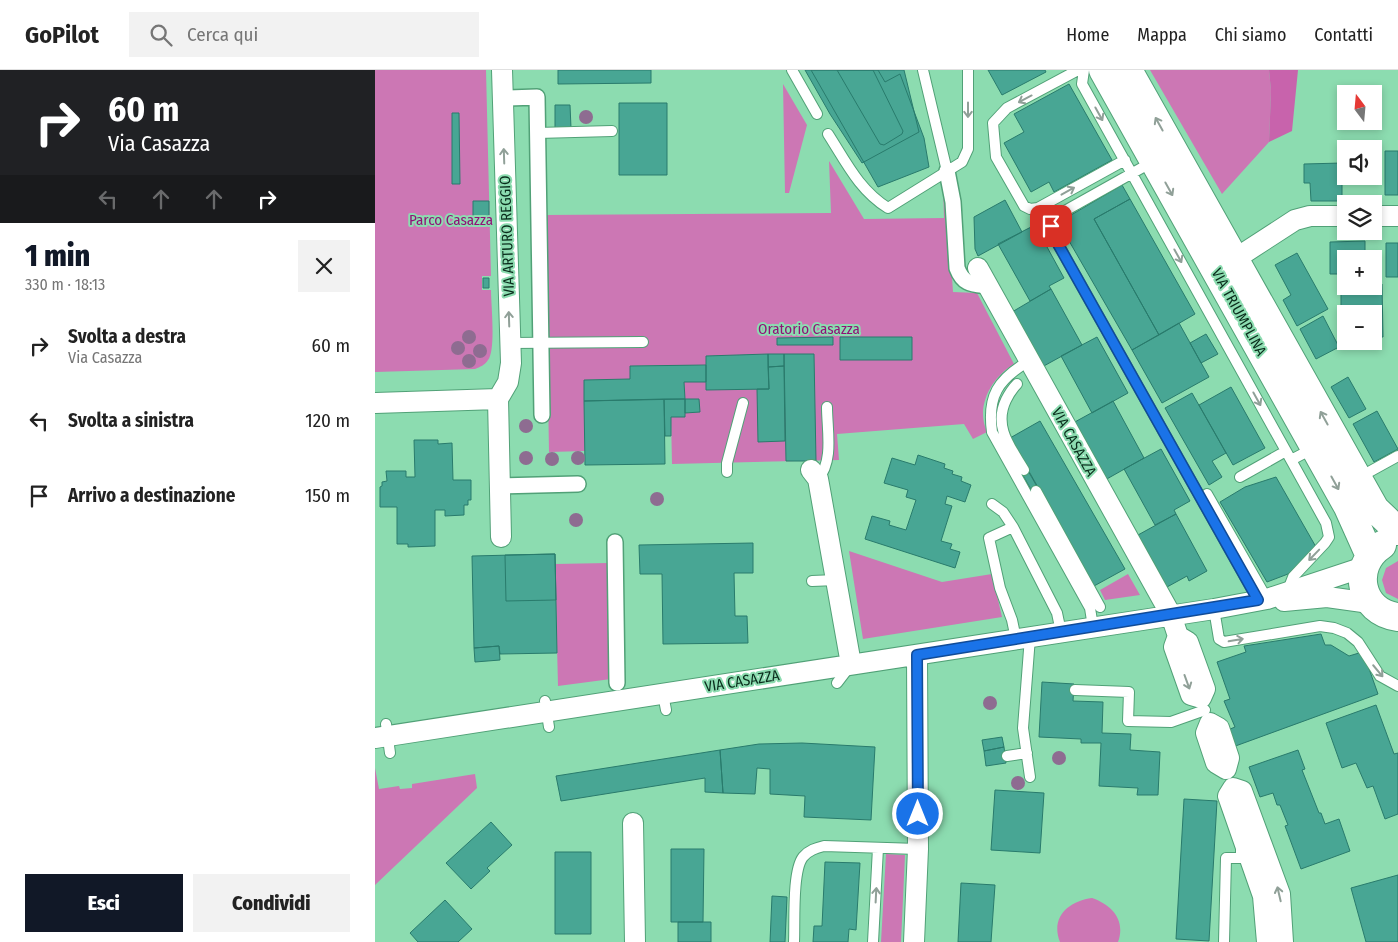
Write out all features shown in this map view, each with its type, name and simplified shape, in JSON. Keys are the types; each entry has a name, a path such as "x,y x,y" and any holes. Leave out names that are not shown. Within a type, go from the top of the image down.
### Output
{"main road":[{"name":"VIA TRIUMPLINA","path":"1103,70 1143,167 1207,268 1349,507 1367,561 1363,586 1370,603"},
{"name":"VIA TRIUMPLINA","path":"1128,70 1207,268 1357,479 1375,509 1398,531"},
{"path":"1367,561 1381,546 1398,541"},
{"path":"1370,603 1382,613 1398,618"}],"street":[{"name":"VIA ARTURO REGGIO","path":"501,538 498,399 508,382 510,343 502,70"},
{"path":"508,98 537,97 542,415"},
{"path":"947,171 953,202 957,268 961,277 968,284 982,277"},
{"path":"1207,268 1295,220 1310,216 1337,216"},
{"path":"1382,216 1398,216"},
{"name":"VIA CASAZZA","path":"982,277 1171,615"},
{"path":"375,403 498,399"},
{"path":"815,475 851,664"},
{"path":"501,486 578,484"},
{"path":"615,542 617,683"},
{"name":"VIA CASAZZA","path":"384,738 547,713 665,702 851,664 1214,609 1262,600 1367,561"},
{"name":"VIA CASAZZA","path":"1262,600 1290,602 1327,597 1370,603"},
{"path":"1171,615 1178,636 1174,647 1191,694 1205,710 1206,733 1215,763 1226,769 1233,788 1228,796 1248,830 1280,894 1283,942"},
{"path":"914,942 918,849 917,655"},
{"path":"633,823 635,942"},
{"path":"1248,830 1263,896 1267,942"}],"lane":[{"path":"791,70 817,114"},
{"path":"923,70 947,171"},
{"path":"828,134 862,187 871,198 888,208 962,162 968,149 968,70"},
{"path":"1078,70 1007,108 993,124 996,156 1024,206 1030,209 1038,208 1125,160"},
{"name":"VIA TRIUMPLINA","path":"1084,70 1082,84 1125,160 1143,167"},
{"path":"537,133 612,132"},
{"path":"1143,167 1054,217 1051,226 1054,237 1262,600"},
{"name":"VIA TRIUMPLINA","path":"1207,268 1288,456 1326,523 1329,537 1293,577 1288,590"},
{"path":"510,343 643,342"},
{"path":"1029,362 1010,373 995,394 989,413 992,432 1090,608 1093,627"},
{"path":"1017,384 1003,407 1000,418 1002,431 1024,470"},
{"path":"727,472 727,463 743,403"},
{"path":"815,475 824,472 827,460 827,407"},
{"path":"1240,477 1288,456 1315,448"},
{"path":"1357,479 1398,456"},
{"path":"1036,492 1100,607"},
{"path":"1207,494 1262,600"},
{"path":"993,504 1003,512 1013,527 1057,613 1061,632"},
{"path":"1013,527 989,538 1000,588 1013,620 1023,638 1023,728 1030,777"},
{"path":"812,581 836,580"},
{"path":"1214,609 1219,639 1225,642 1320,626 1334,628 1347,633 1358,642 1380,676 1398,686"},
{"path":"837,683 851,664"},
{"path":"1075,690 1129,692 1128,721 1171,722 1205,710"},
{"path":"1007,756 1027,753"},
{"path":"1223,942 1226,858 1241,858 1248,830"},
{"path":"794,942 798,869 803,858 813,849 824,846 918,849"},
{"path":"873,942 878,848"}],"green space":[{"name":"Parco Casazza","path":"375,70 486,70 491,276 482,276 482,290 491,290 492,347 488,360 484,365 475,369 375,372"},
{"path":"1150,70 1269,70 1271,91 1269,142 1222,194"},
{"path":"783,84 807,125 789,193 785,193"},
{"name":"Oratorio Casazza","path":"829,161 864,219 944,218 943,182 946,188 953,292 977,293 1014,364 999,376 984,402 984,422 987,432 973,439 964,424 837,434 839,460 672,464 671,417 685,417 685,413 699,412 699,399 685,399 684,382 706,382 706,365 630,366 630,379 584,380 585,451 549,452 545,215 831,213"},
{"path":"849,551 942,582 992,574 1002,617 863,639"},
{"path":"1398,561 1398,599 1386,593 1382,580 1386,568"},
{"path":"608,563 611,679 558,686 555,564"},
{"path":"1128,574 1140,595 1105,600 1100,590"},
{"path":"375,768 379,789 399,786 400,789 412,788 412,784 475,774 477,788 375,885"},
{"path":"886,854 905,855 901,942 881,942"},
{"path":"1092,898 1111,909 1119,920 1120,934 1118,942 1060,942 1058,925 1064,912 1076,903"}],"shaded area":[{"path":"1269,70 1298,70 1292,131 1269,142 1271,91"}],"building":[{"path":"558,70 651,70 651,83 558,84"},
{"path":"805,70 904,70 919,132 862,163 830,114"},
{"path":"811,70 878,70 885,82 900,74 924,138 929,167 878,187"},
{"path":"837,70 873,70 903,131 902,134 884,145 880,144"},
{"path":"988,70 1045,70 1046,72 1002,95"},
{"path":"1069,84 1112,160 1054,192 1049,182 1031,192 1004,143 1024,132 1014,114"},
{"path":"619,103 667,103 667,175 619,175"},
{"path":"555,105 570,105 571,128 555,128"},
{"path":"452,113 459,113 460,184 452,184"},
{"path":"1385,151 1398,151 1398,195 1385,195"},
{"path":"1337,163 1337,185 1342,185 1342,195 1337,195 1337,201 1311,201 1310,183 1304,183 1304,164"},
{"path":"1122,185 1130,199 1094,219 1159,335 1132,350 1063,228 1066,218"},
{"path":"1130,199 1195,314 1159,335 1094,219"},
{"path":"1005,200 1022,232 978,256 975,249 974,217"},
{"path":"473,201 489,201 489,218 473,218"},
{"path":"1035,225 1064,278 1049,286 1051,289 1030,301 998,244"},
{"path":"1365,241 1365,250 1337,250 1337,274 1330,274 1330,242"},
{"path":"1386,243 1398,243 1398,277 1386,277"},
{"path":"1297,253 1328,309 1297,326 1283,300 1291,295 1275,265"},
{"path":"483,278 489,278 489,288 483,288"},
{"path":"1382,284 1383,337 1382,305 1341,305 1341,295 1382,295"},
{"path":"1051,289 1082,345 1042,367 1012,312"},
{"path":"1323,316 1337,343 1337,348 1316,359 1300,329"},
{"path":"1179,323 1209,377 1162,403 1132,350"},
{"path":"1206,334 1218,354 1201,363 1190,343"},
{"path":"833,337 833,345 777,345 777,338"},
{"path":"840,337 912,337 912,360 840,360"},
{"path":"1097,337 1128,393 1092,413 1061,356"},
{"path":"768,354 769,389 706,390 706,356"},
{"path":"768,354 784,354 784,366 768,367"},
{"path":"784,354 814,354 816,461 786,461"},
{"path":"706,365 706,382 684,382 685,399 584,401 584,380 630,379 630,366"},
{"path":"784,366 785,441 758,442 757,389 769,389 768,367"},
{"path":"1348,377 1366,409 1349,418 1331,387"},
{"path":"1231,387 1265,448 1233,465 1199,405"},
{"path":"1192,393 1226,453 1212,461 1222,477 1209,485 1165,408"},
{"path":"664,399 685,399 685,417 671,417 671,436 665,436"},
{"path":"664,399 665,464 585,465 584,401"},
{"path":"685,399 699,399 700,412 685,413"},
{"path":"1113,401 1144,458 1105,480 1073,423"},
{"path":"1377,411 1398,449 1374,462 1353,424"},
{"path":"1040,421 1125,569 1094,586 1010,438"},
{"path":"414,440 438,440 438,444 452,443 453,480 471,480 471,500 468,500 468,505 464,505 464,515 445,516 445,510 435,510 435,546 408,547 408,544 397,544 397,507 380,507 380,487 382,482 387,481 386,471 406,471 406,477 415,477"},
{"path":"1161,449 1190,501 1174,510 1176,514 1155,525 1124,469"},
{"path":"918,455 945,464 944,468 953,471 952,474 962,477 961,481 971,485 965,502 947,496 945,504 952,506 941,541 952,544 950,549 960,552 955,568 865,539 872,516 890,521 889,525 906,530 916,500 906,497 908,490 884,483 892,458 915,465"},
{"path":"1027,469 1039,490 1033,493 1021,472"},
{"path":"1276,477 1316,547 1288,574 1267,582 1220,502 1245,487"},
{"path":"1176,514 1207,571 1189,581 1187,576 1167,587 1138,535"},
{"path":"753,543 753,573 734,573 735,616 747,616 748,643 663,644 662,574 640,574 639,545"},
{"path":"555,554 557,653 500,654 499,646 474,648 472,556"},
{"path":"555,554 556,600 506,601 505,555"},
{"path":"1321,634 1325,645 1331,645 1349,656 1359,653 1367,663 1378,694 1230,748 1223,732 1235,727 1224,701 1230,699 1217,662 1246,652 1244,646"},
{"path":"499,646 500,660 475,662 474,648"},
{"path":"1042,682 1074,684 1073,701 1103,702 1102,733 1131,734 1130,750 1160,752 1158,795 1137,795 1138,788 1099,786 1101,743 1081,743 1081,739 1039,737"},
{"path":"1376,705 1394,754 1398,753 1398,814 1385,819 1373,786 1367,788 1356,763 1342,768 1326,723"},
{"path":"1002,737 1004,747 984,751 982,740"},
{"path":"802,743 875,747 871,820 804,817 805,796 770,794 770,769 757,768 755,794 723,793 720,750 759,744"},
{"path":"1004,747 1006,763 986,766 984,751"},
{"path":"720,750 723,793 705,792 705,778 561,801 556,776"},
{"path":"1298,750 1305,769 1302,770 1319,813 1321,813 1325,824 1339,819 1350,851 1301,869 1285,826 1288,825 1280,805 1277,805 1273,793 1260,797 1249,767"},
{"path":"995,790 1044,793 1040,853 991,850"},
{"path":"1184,799 1217,801 1209,941 1176,939"},
{"path":"491,822 512,845 487,868 490,871 471,889 446,863"},
{"path":"671,849 704,849 703,922 671,922"},
{"path":"555,852 591,852 591,934 555,934"},
{"path":"825,862 860,863 856,930 849,929 848,942 813,942 814,926 822,926"},
{"path":"1398,875 1398,942 1366,942 1351,888"},
{"path":"961,883 995,885 991,942 958,942"},
{"path":"772,896 787,897 785,942 770,942"},
{"path":"445,900 472,929 458,942 418,942 410,933"},
{"path":"678,922 711,922 711,942 678,942"}],"route":[{"path":"918,814 917,655 1214,609 1258,600 1054,237 1051,226"}]}
